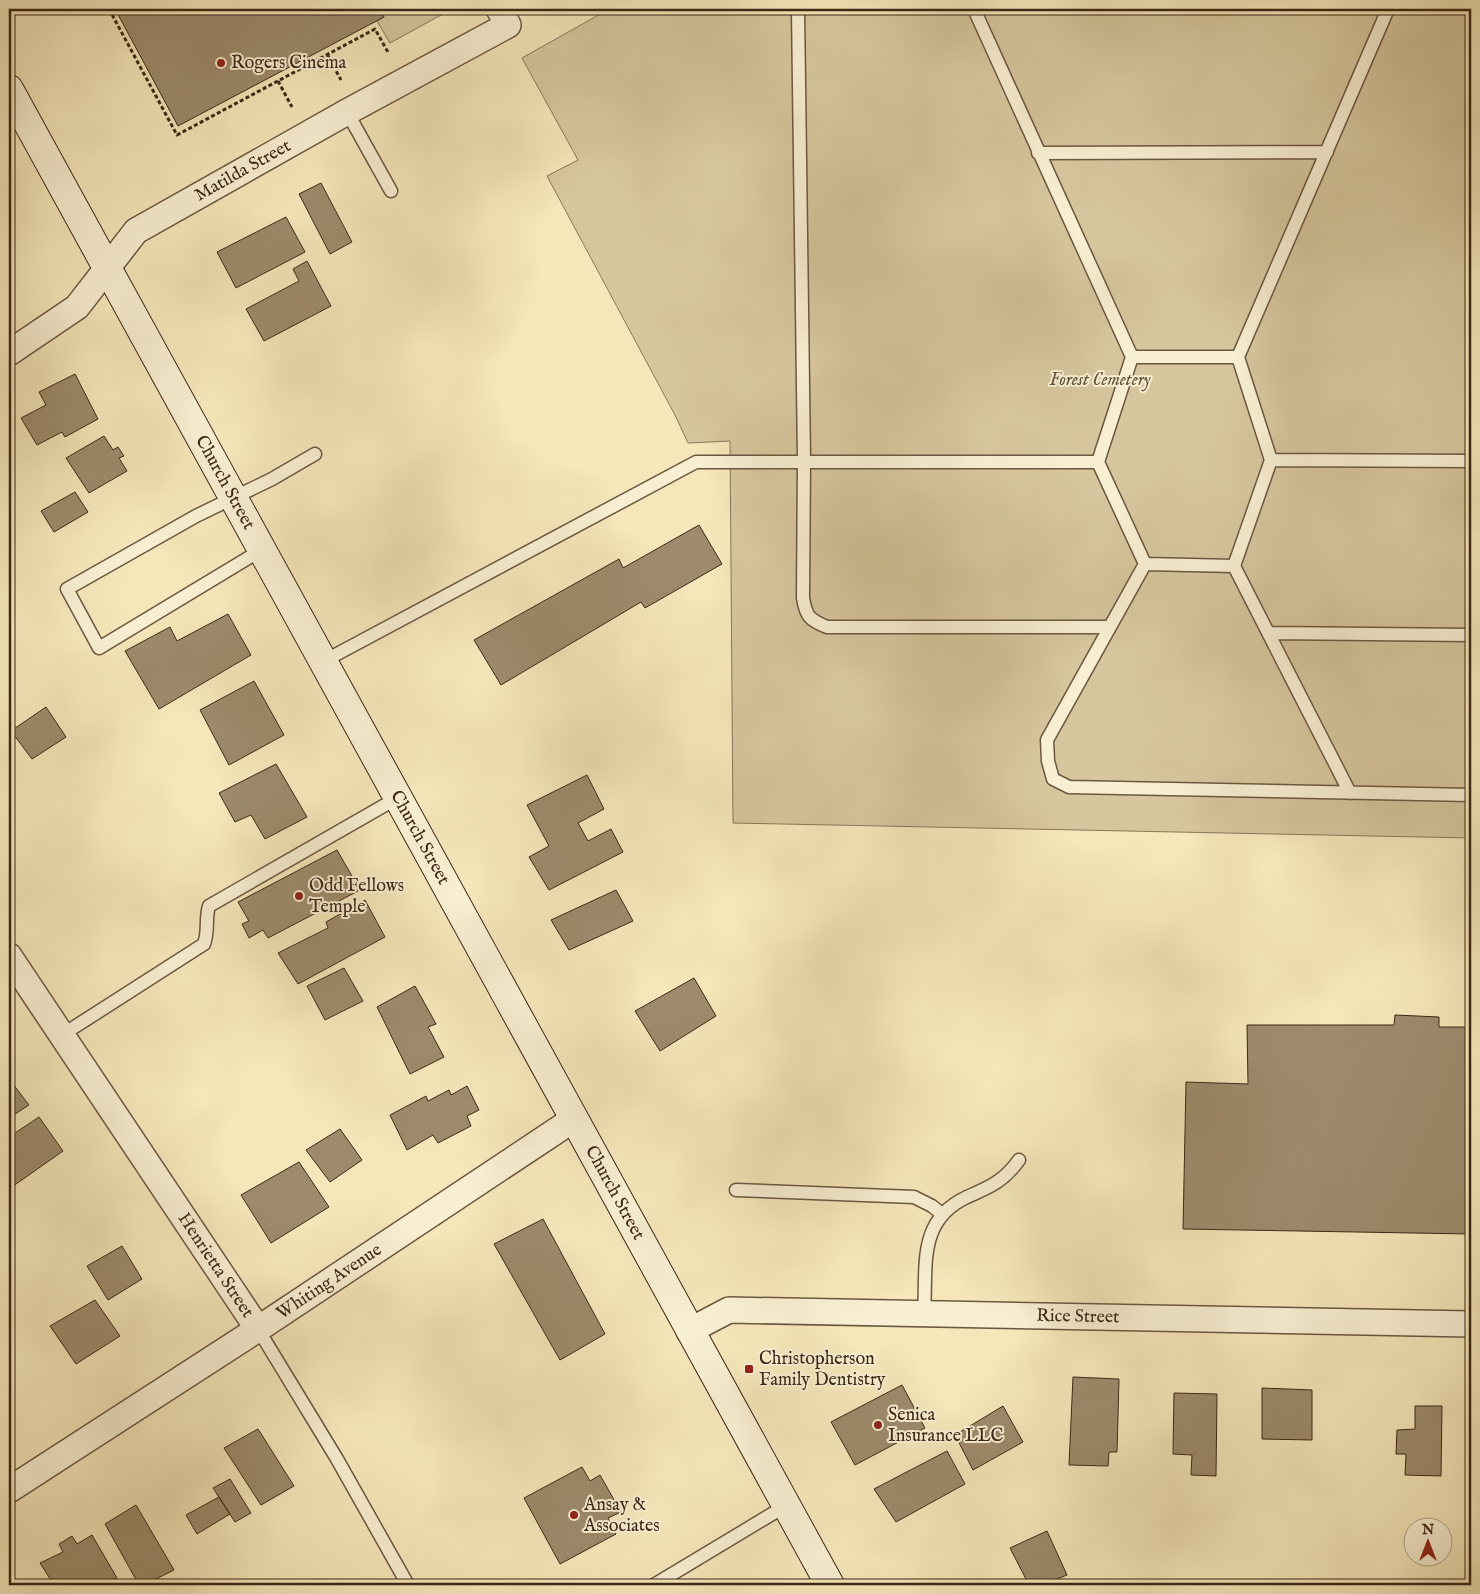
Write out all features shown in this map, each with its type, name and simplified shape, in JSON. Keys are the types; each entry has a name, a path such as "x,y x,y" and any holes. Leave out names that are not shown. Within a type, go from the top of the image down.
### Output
{"main road":[{"name":"Church Street","path":"9,89 830,1585"}],"street":[{"name":"Matilda Street","path":"9,353 77,307 136,231 347,112 503,17"},
{"name":"Henrietta Street","path":"9,956 258,1329"},
{"name":"Whiting Avenue","path":"9,1490 258,1329 574,1119"},
{"name":"Rice Street","path":"689,1331 729,1310 1471,1324"}],"lane":[{"path":"798,9 804,460 803,598 805,613 814,621 827,627 1110,627"},
{"path":"974,9 1132,357 1098,462 1145,564"},
{"path":"1350,792 1234,566 1271,460 1238,358 1388,9"},
{"path":"347,112 391,191"},
{"path":"1038,153 1327,152"},
{"path":"1132,357 1238,358"},
{"path":"263,549 99,648 67,589 234,496 272,479 315,454"},
{"path":"324,660 696,462 804,460 1098,462"},
{"path":"1271,460 1471,461"},
{"path":"1145,564 1234,566"},
{"path":"1145,564 1047,740 1048,761 1053,779 1069,787 1471,795"},
{"path":"1269,633 1471,635"},
{"path":"62,1036 204,944 208,935 205,917 209,906 399,797"},
{"path":"924,1313 928,1243 933,1225 950,1206 1007,1176 1019,1160"},
{"path":"736,1190 914,1198 932,1206 942,1214"},
{"name":"Henrietta Street","path":"258,1329 337,1459 408,1585"},
{"path":"654,1585 787,1505"}],"path":[{"path":"110,9 177,135 375,29 389,54"},
{"path":"328,54 341,80"},
{"path":"278,81 292,107"}],"green space":[{"path":"380,9 452,9 390,43 377,21 384,17"},
{"name":"Forest Cemetery","path":"609,9 1471,9 1471,838 733,823 730,441 688,443 676,417 547,176 578,160 522,58"}],"building":[{"name":"Rogers Cinema","path":"115,9 380,9 384,17 178,126"},
{"path":"321,183 352,242 330,254 299,194"},
{"path":"286,217 305,252 236,288 217,252"},
{"path":"307,261 331,306 264,341 246,309 299,281 293,269"},
{"path":"75,374 98,419 65,437 62,432 37,445 21,418 46,405 39,392"},
{"path":"104,436 113,450 118,447 124,456 119,458 127,471 89,493 66,458"},
{"path":"75,492 88,512 54,532 41,511"},
{"path":"699,525 722,564 645,608 641,602 501,685 474,640 619,559 623,568"},
{"path":"228,614 251,655 159,709 125,651 170,627 177,641"},
{"path":"254,681 284,735 229,765 200,710"},
{"path":"46,707 66,737 32,759 11,731"},
{"path":"276,764 307,817 265,839 251,815 235,822 219,793"},
{"path":"587,775 604,809 578,823 588,841 611,829 623,852 549,890 529,857 549,846 527,805"},
{"name":"Odd Fellows Temple","path":"337,850 360,890 268,938 263,930 249,938 242,924 249,921 238,902"},
{"path":"616,890 633,921 569,950 551,920"},
{"path":"365,900 385,937 298,984 278,953 328,928 326,922"},
{"path":"344,968 363,1001 325,1020 307,986"},
{"path":"694,978 716,1016 660,1051 635,1011"},
{"path":"415,986 436,1024 428,1027 444,1057 410,1074 377,1007"},
{"path":"1395,1015 1439,1017 1439,1027 1471,1027 1471,1234 1183,1229 1186,1082 1248,1084 1247,1025 1394,1025"},
{"path":"9,1079 29,1105 9,1118"},
{"path":"467,1086 479,1110 467,1116 471,1126 438,1143 433,1135 407,1150 390,1115 426,1096 428,1101 449,1090 451,1095"},
{"path":"39,1117 63,1151 9,1189 9,1137"},
{"path":"340,1129 362,1160 330,1182 306,1150"},
{"path":"299,1162 329,1207 271,1243 241,1195"},
{"path":"543,1219 605,1334 560,1360 494,1244"},
{"path":"122,1246 142,1279 108,1300 87,1266"},
{"path":"95,1300 120,1336 76,1364 50,1326"},
{"path":"1073,1377 1119,1379 1117,1452 1109,1452 1108,1466 1069,1465"},
{"name":"Senica Insurance LLC","path":"902,1385 925,1428 855,1465 831,1422"},
{"path":"1262,1388 1312,1390 1312,1440 1262,1439"},
{"path":"1174,1393 1217,1394 1216,1476 1191,1475 1192,1455 1173,1454"},
{"path":"1003,1406 1023,1442 973,1470 955,1435"},
{"path":"1415,1406 1442,1406 1441,1476 1405,1475 1406,1454 1396,1454 1397,1430 1415,1429"},
{"path":"258,1429 294,1486 261,1505 224,1448"},
{"path":"947,1451 965,1484 896,1522 874,1489"},
{"name":"Ansay & Associates","path":"582,1467 590,1481 600,1475 621,1512 608,1518 616,1534 560,1564 524,1498"},
{"path":"230,1479 251,1513 235,1522 213,1488"},
{"path":"219,1497 230,1514 197,1534 186,1515"},
{"path":"136,1505 174,1570 144,1585 139,1585 105,1524"},
{"path":"1047,1531 1067,1575 1042,1585 1029,1585 1010,1548"},
{"path":"92,1535 117,1578 104,1583 106,1585 54,1585 40,1563 63,1552 59,1544 72,1536 77,1544"},
{"path":"10,1571 19,1585 9,1585"}],"place":[{"name":"Rogers Cinema","path":"221,63"},
{"name":"Odd Fellows Temple","path":"299,896"},
{"name":"Christopherson Family Dentistry","path":"749,1369"},
{"name":"Senica Insurance LLC","path":"878,1425"},
{"name":"Ansay & Associates","path":"574,1515"}]}
